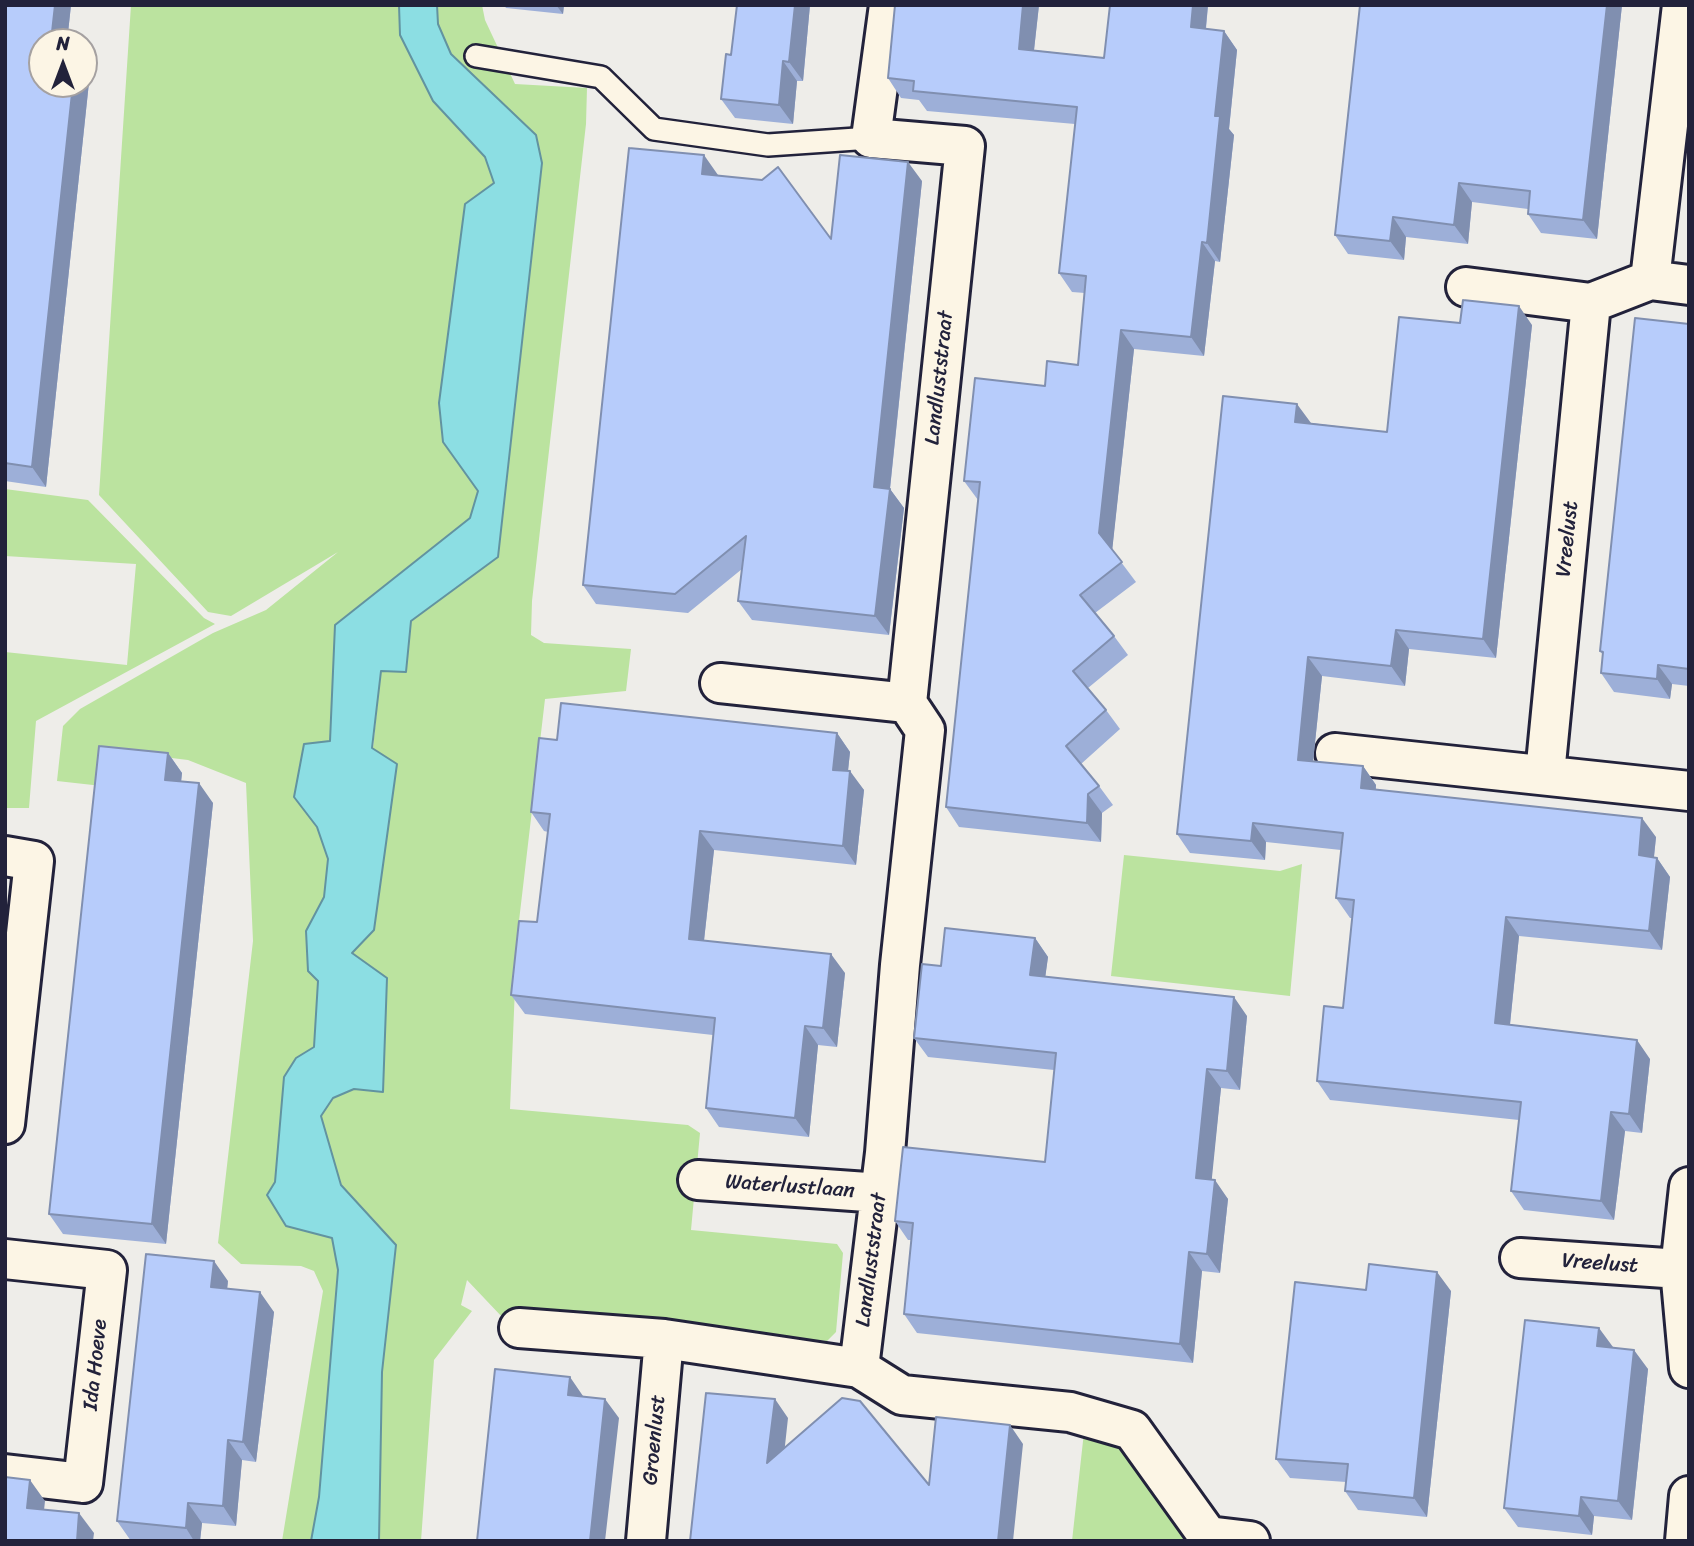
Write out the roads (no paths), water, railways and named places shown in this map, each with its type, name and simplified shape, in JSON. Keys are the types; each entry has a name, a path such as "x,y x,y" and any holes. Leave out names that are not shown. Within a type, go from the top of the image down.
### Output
{"street":[{"path":"871,138 889,5"},
{"path":"1650,280 1682,5"},
{"name":"Landluststraat","path":"859,1368 881,1193 925,730 907,703 965,146 871,138"},
{"path":"1466,287 1591,303 1650,280 1689,285"},
{"name":"Vreelust","path":"1545,774 1591,303"},
{"path":"720,683 907,703"},
{"path":"1335,753 1689,791"},
{"path":"5,1124 20,858"},
{"name":"Waterlustlaan","path":"698,1180 881,1193"},
{"path":"1689,1187 1679,1269 1689,1368"},
{"name":"Vreelust","path":"1520,1258 1679,1269"},
{"name":"Ida Hoeve","path":"5,1259 107,1270 83,1483 5,1474"},
{"path":"519,1328 664,1339 859,1368 902,1395 1070,1412 1132,1430 1208,1536 1250,1541"},
{"name":"Groenlust","path":"646,1541 664,1339"},
{"path":"1685,1541 1689,1496"}],"lane":[{"name":"Landluststraat","path":"476,56 601,77 654,129 768,145 871,138"}],"water":[{"path":"399,5 437,5 438,24 451,54 536,135 542,163 498,557 411,621 406,672 381,671 372,748 397,764 374,930 352,953 387,978 383,1092 354,1089 333,1098 321,1116 341,1185 396,1245 382,1372 379,1541 311,1541 319,1497 338,1270 332,1238 286,1226 267,1195 275,1182 284,1077 296,1058 314,1047 318,981 308,971 306,931 324,897 328,859 317,827 294,797 304,744 330,741 335,625 470,518 478,491 443,442 439,403 465,204 494,183 485,157 433,101 400,35"}]}
